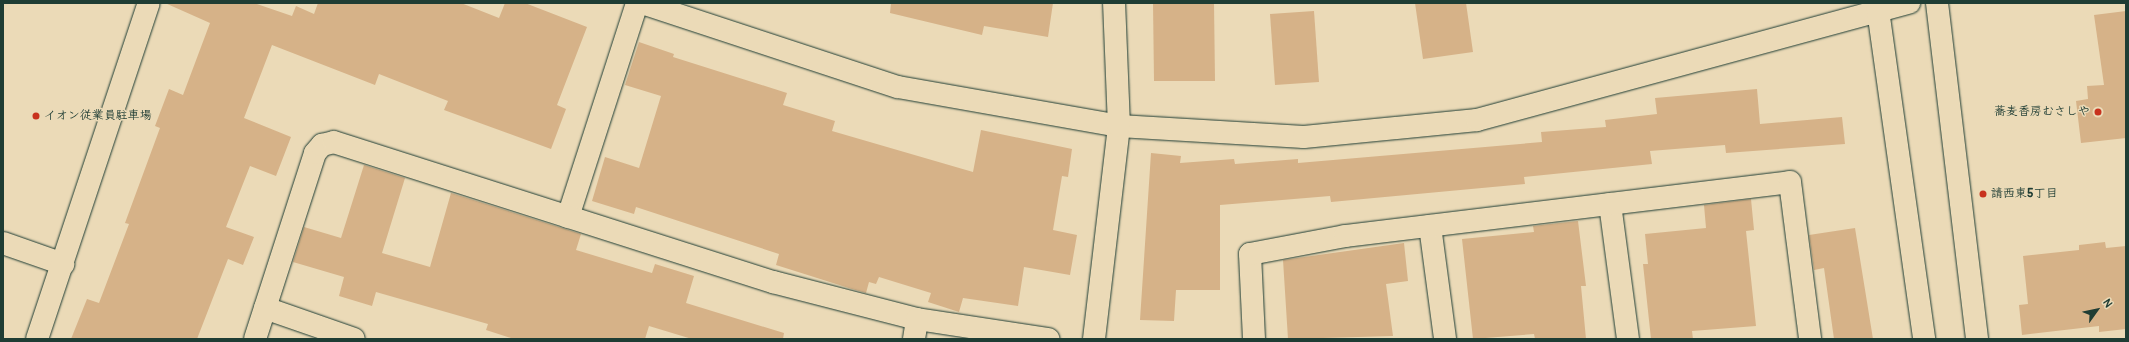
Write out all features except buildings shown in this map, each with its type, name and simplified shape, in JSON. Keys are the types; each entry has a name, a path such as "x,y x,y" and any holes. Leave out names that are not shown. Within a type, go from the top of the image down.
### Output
{"street":[{"path":"38,339 149,3"},
{"path":"568,217 637,3"},
{"path":"642,3 898,87 1120,126 1304,137 1477,120 1878,7 1909,3"},
{"path":"1094,339 1120,126 1114,3"},
{"path":"1937,3 1977,339"},
{"path":"1878,7 1924,339"},
{"path":"256,339 315,153 322,145 334,142 916,329 1048,339"},
{"path":"1254,339 1250,254 1345,236 1790,182 1810,339"},
{"path":"1610,204 1628,339"},
{"path":"1430,226 1445,339"},
{"path":"3,243 63,264"},
{"path":"265,308 354,339"}],"place":[{"name":"蕎麦香房むさしや","path":"2098,112"},
{"name":"イオン従業員駐車場","path":"36,116"},
{"name":"請西東5丁目","path":"1983,194"}]}
